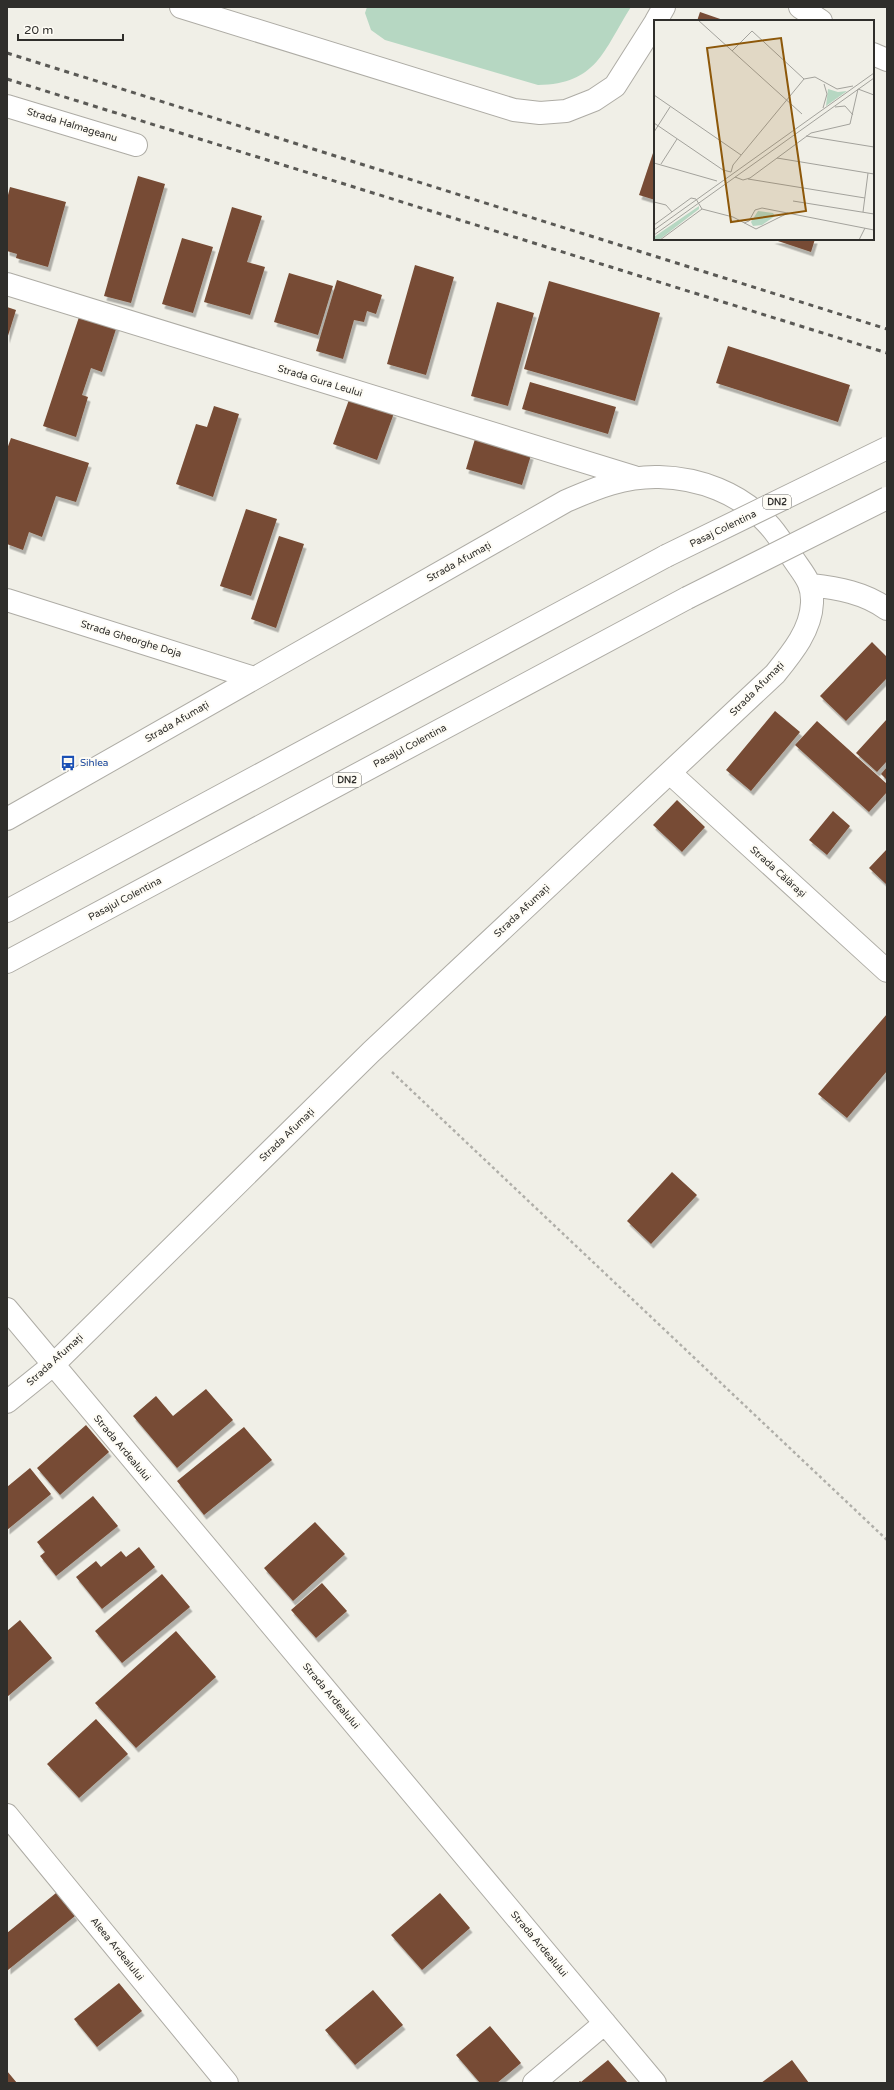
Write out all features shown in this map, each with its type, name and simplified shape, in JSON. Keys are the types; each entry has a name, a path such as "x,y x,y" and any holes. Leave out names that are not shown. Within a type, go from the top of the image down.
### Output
{"main road":[{"path":"181,7 514,110 540,113 566,111 594,100 615,86 654,25"},
{"path":"657,20 664,7"},
{"path":"800,7 820,20"},
{"path":"874,54 887,60"},
{"name":"Strada Halmageanu","path":"7,106 136,145"},
{"name":"Strada Gura Leului","path":"7,284 634,477"},
{"name":"Pasaj Colentina","path":"7,911 666,556 887,448"},
{"name":"Strada Afumați","path":"7,819 566,501 605,485 634,477 660,476 691,480 718,488 743,501 767,523 811,585 812,603 808,626 791,654 775,674 371,1052 53,1365 7,1402"},
{"name":"Pasajul Colentina","path":"7,962 687,598 887,498"},
{"path":"811,585 836,588 862,596 887,609"},
{"name":"Strada Gheorghe Doja","path":"7,600 254,678"},
{"name":"Strada Călărași","path":"670,773 887,971"},
{"name":"Strada Ardealului","path":"7,1308 53,1365 655,2083"},
{"name":"Aleea Ardealului","path":"7,1815 227,2083"},
{"path":"534,2083 606,2023"}],"path":[{"path":"371,1052 887,1540"}],"green space":[{"path":"367,7 631,7 605,51 586,71 573,79 558,83 538,85 385,40 371,30 365,13"}],"building":[{"path":"700,12 723,20 697,20"},
{"path":"654,150 654,200 639,195"},
{"path":"138,176 165,184 131,303 104,296"},
{"path":"10,187 66,202 48,267 16,258 17,254 7,251 7,199"},
{"path":"232,207 262,216 247,262 265,267 250,315 204,302"},
{"path":"182,238 213,247 193,313 162,304"},
{"path":"775,240 815,240 811,252"},
{"path":"415,265 454,277 426,375 387,364"},
{"path":"289,273 333,286 318,335 274,322"},
{"path":"337,280 382,295 376,314 367,311 364,322 354,320 343,359 316,351"},
{"path":"549,281 660,313 635,401 524,369"},
{"path":"497,302 534,313 508,406 471,396"},
{"path":"7,307 16,310 7,339"},
{"path":"80,314 117,326 102,372 91,368 82,395 88,397 76,437 43,426"},
{"path":"728,346 850,385 838,422 716,383"},
{"path":"530,382 616,407 608,434 522,409"},
{"path":"350,397 394,413 377,460 333,444"},
{"path":"214,406 239,414 213,497 176,484 196,424 207,427"},
{"path":"11,438 89,463 76,502 56,496 42,537 29,532 23,550 7,544 7,449"},
{"path":"475,439 531,455 522,485 466,469"},
{"path":"246,509 277,519 251,596 220,586"},
{"path":"279,536 304,544 276,628 251,619"},
{"path":"872,642 887,657 887,678 846,721 820,696"},
{"path":"775,711 800,732 751,791 726,770"},
{"path":"887,719 887,761 877,772 856,753"},
{"path":"817,721 887,784 887,792 869,812 795,745"},
{"path":"887,767 887,780 881,774"},
{"path":"677,800 705,827 682,852 653,825"},
{"path":"833,811 850,826 827,855 809,840"},
{"path":"887,849 887,885 869,868"},
{"path":"887,1014 887,1071 847,1118 818,1094"},
{"path":"672,1172 697,1195 651,1244 627,1221"},
{"path":"206,1389 233,1420 177,1468 133,1416 156,1396 173,1416"},
{"path":"86,1425 109,1452 60,1495 37,1468"},
{"path":"244,1427 272,1460 204,1515 177,1481"},
{"path":"30,1468 51,1494 7,1530 7,1487"},
{"path":"93,1496 118,1526 56,1576 40,1556 45,1552 37,1542"},
{"path":"315,1522 345,1554 293,1601 264,1568"},
{"path":"139,1547 155,1567 102,1609 76,1577 96,1561 101,1567 121,1551 126,1557"},
{"path":"162,1574 190,1607 122,1663 95,1631"},
{"path":"322,1583 347,1611 316,1638 291,1610"},
{"path":"20,1620 52,1658 7,1697 7,1631"},
{"path":"176,1631 216,1677 136,1748 95,1703"},
{"path":"96,1719 128,1754 79,1798 47,1764"},
{"path":"56,1893 75,1916 8,1970 7,1933"},
{"path":"440,1893 470,1928 422,1970 391,1935"},
{"path":"119,1983 142,2011 97,2047 74,2019"},
{"path":"373,1990 403,2025 355,2065 325,2030"},
{"path":"490,2026 521,2063 497,2083 480,2083 456,2055"},
{"path":"608,2060 628,2083 578,2083 580,2081 581,2082"},
{"path":"792,2060 809,2083 761,2083"},
{"path":"7,2071 17,2083 7,2083"}],"railway":[{"path":"7,53 887,329"},
{"path":"7,79 887,353"}],"place":[{"name":"Sihlea","path":"68,763"}]}
